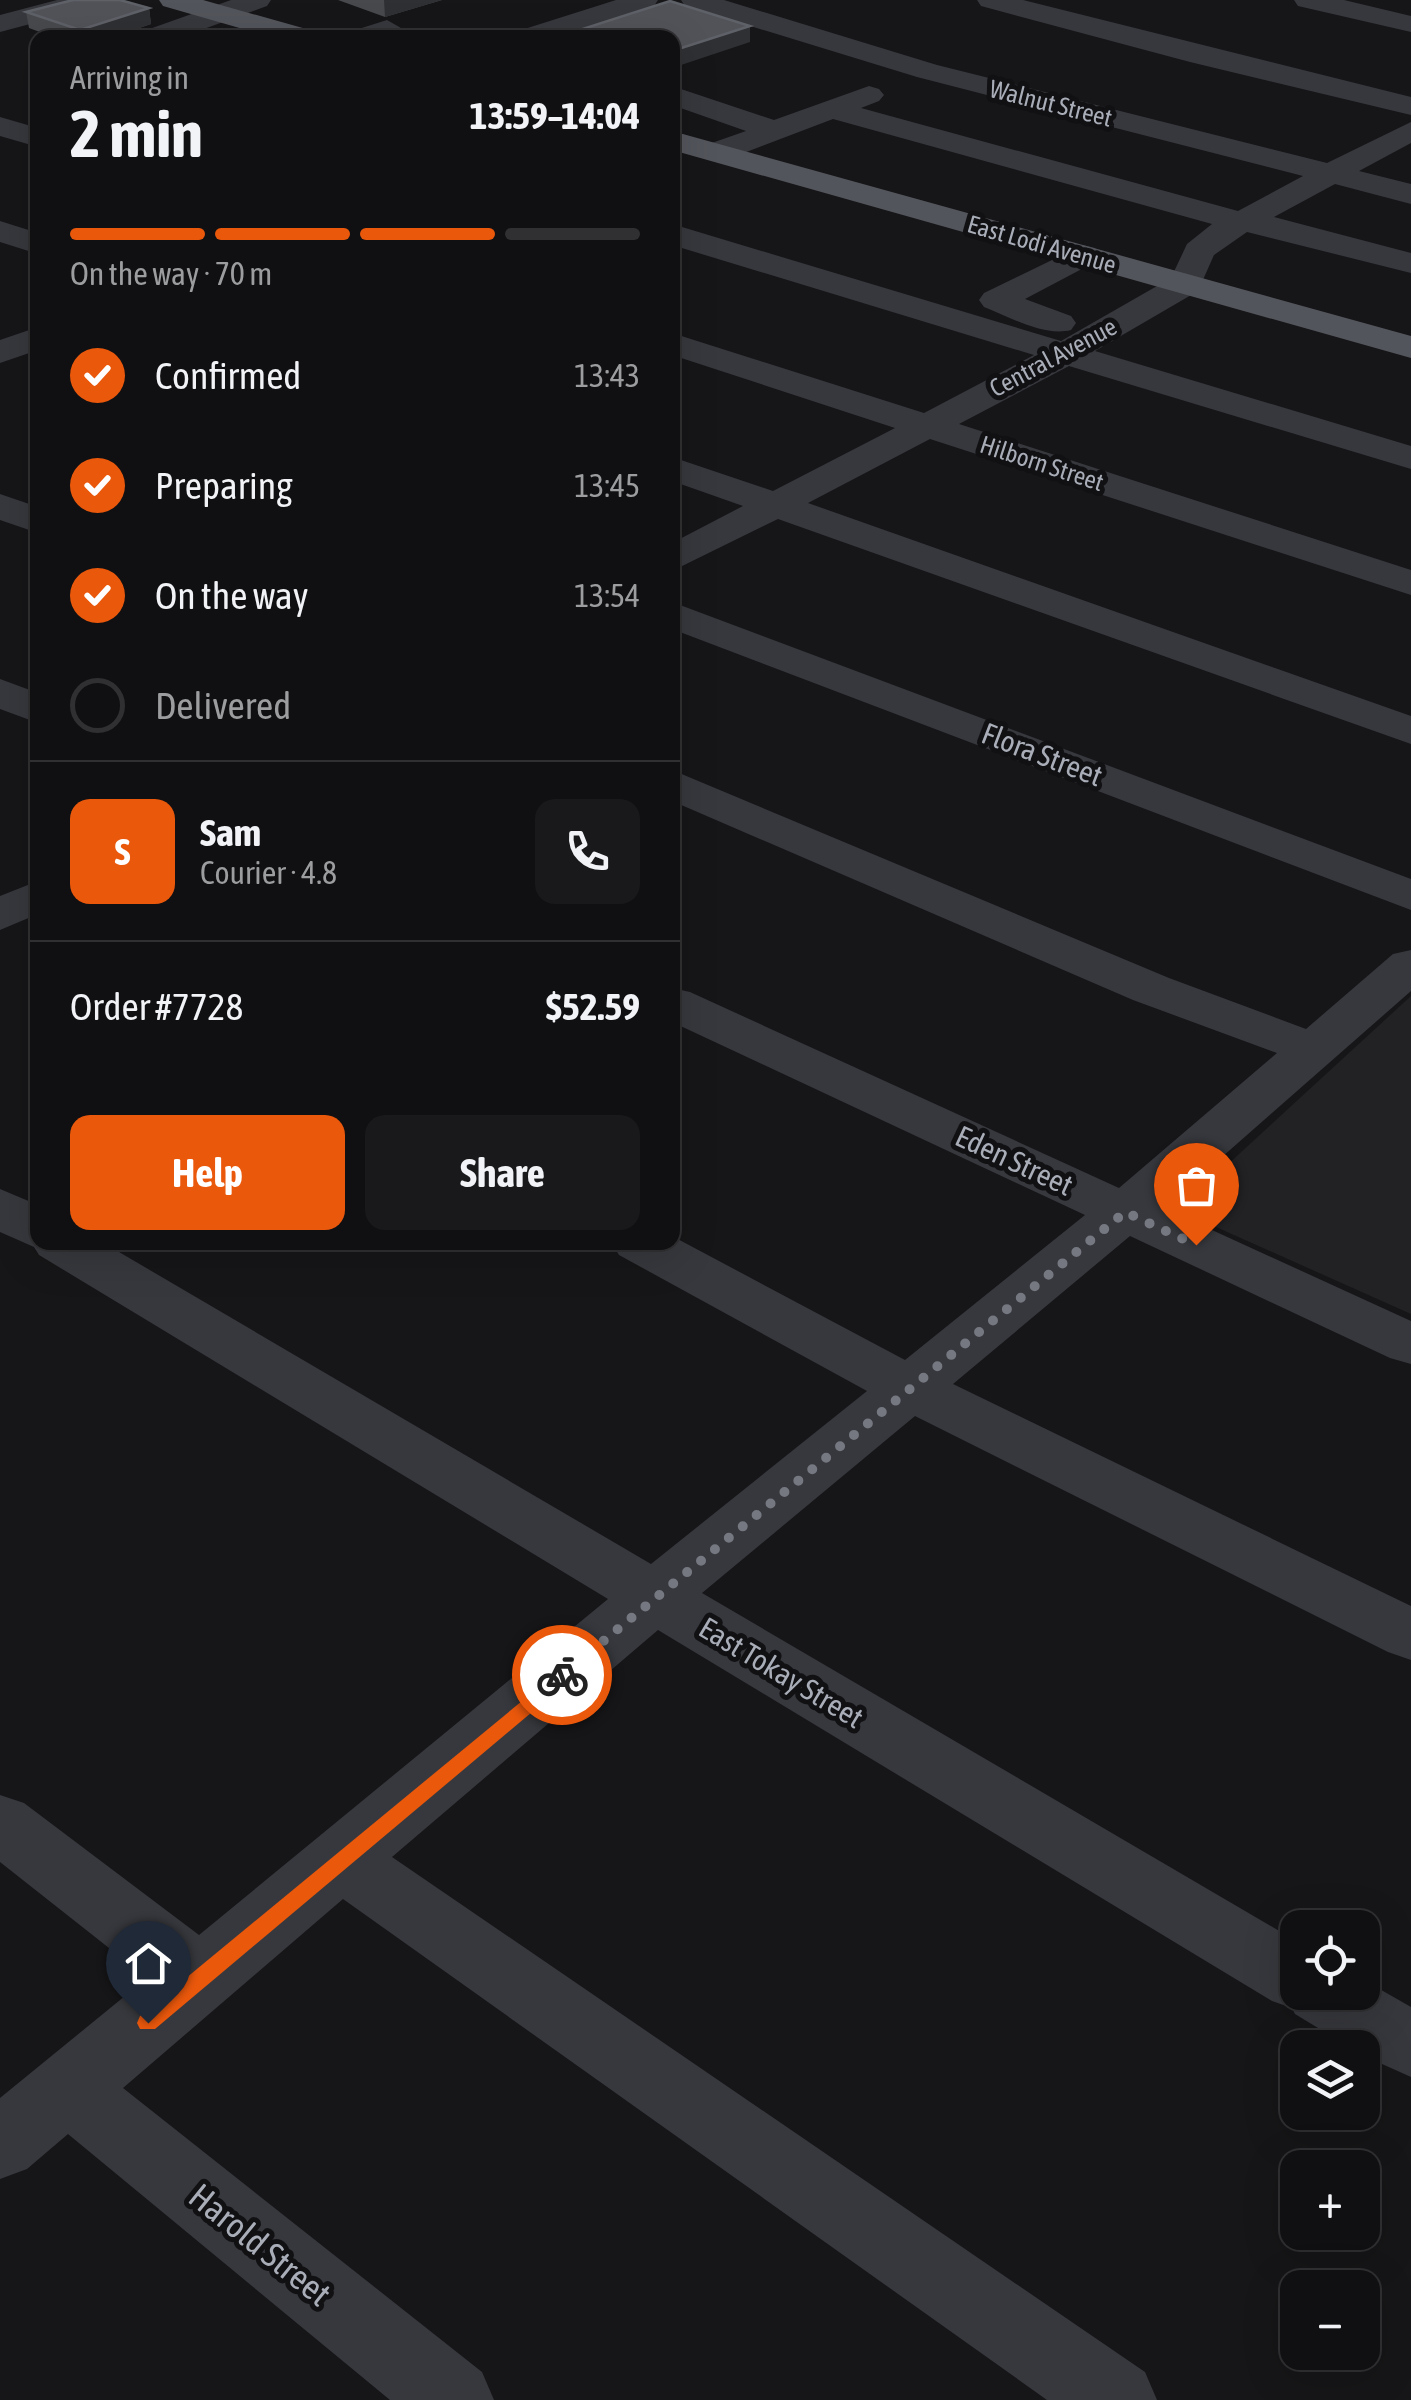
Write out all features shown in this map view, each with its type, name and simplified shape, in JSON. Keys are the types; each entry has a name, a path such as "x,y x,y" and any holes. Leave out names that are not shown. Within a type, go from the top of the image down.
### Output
{"main road":[{"path":"173,0 280,30"},
{"name":"East Lodi Avenue","path":"680,142 1411,347"}],"street":[{"path":"0,24 88,0"},
{"path":"171,30 256,0"},
{"path":"551,30 644,0"},
{"name":"Walnut Street","path":"695,0 927,72 1411,194"},
{"path":"990,0 1200,56 1411,106"},
{"path":"1308,0 1411,24"},
{"path":"381,30 387,28"},
{"path":"0,32 30,41"},
{"path":"716,152 927,72"},
{"path":"680,98 776,131"},
{"path":"834,110 1411,263"},
{"path":"0,126 30,135"},
{"path":"1186,284 1199,252 1222,232 1411,131"},
{"path":"0,231 30,241"},
{"path":"680,236 1411,458"},
{"path":"1083,255 996,300 1094,336"},
{"name":"Central Avenue","path":"680,555 1062,355 1186,284"},
{"path":"0,352 30,341"},
{"name":"Hilborn Street","path":"680,346 1411,583"},
{"path":"0,363 30,374"},
{"path":"680,471 1411,731"},
{"path":"0,506 30,518"},
{"name":"Flora Street","path":"680,617 1411,896"},
{"path":"0,692 30,706"},
{"path":"680,787 1151,989 1313,1049"},
{"path":"0,915 30,899"},
{"path":"0,2145 654,1598 1125,1212 1411,965"},
{"name":"Eden Street","path":"680,1007 1411,1344"},
{"path":"0,1208 30,1225"},
{"name":"East Tokay Street","path":"73,1250 1280,1967"},
{"path":"655,1250 909,1388 1411,1635"},
{"path":"0,1823 201,1978"},
{"path":"342,1861 1116,2400"},
{"path":"1352,2010 1411,2045"},
{"name":"Harold Street","path":"68,2089 453,2400"}],"shaded area":[{"path":"1411,996 1411,1314 1178,1210"}],"building":[{"path":"73,0 120,0 149,8 80,30 26,12"},
{"path":"670,1 750,26 680,48 680,30 579,30"}],"way so far":[{"path":"562,1675 1125,1212 1196,1245"}],"route":[{"path":"148,2023 562,1675"}]}
